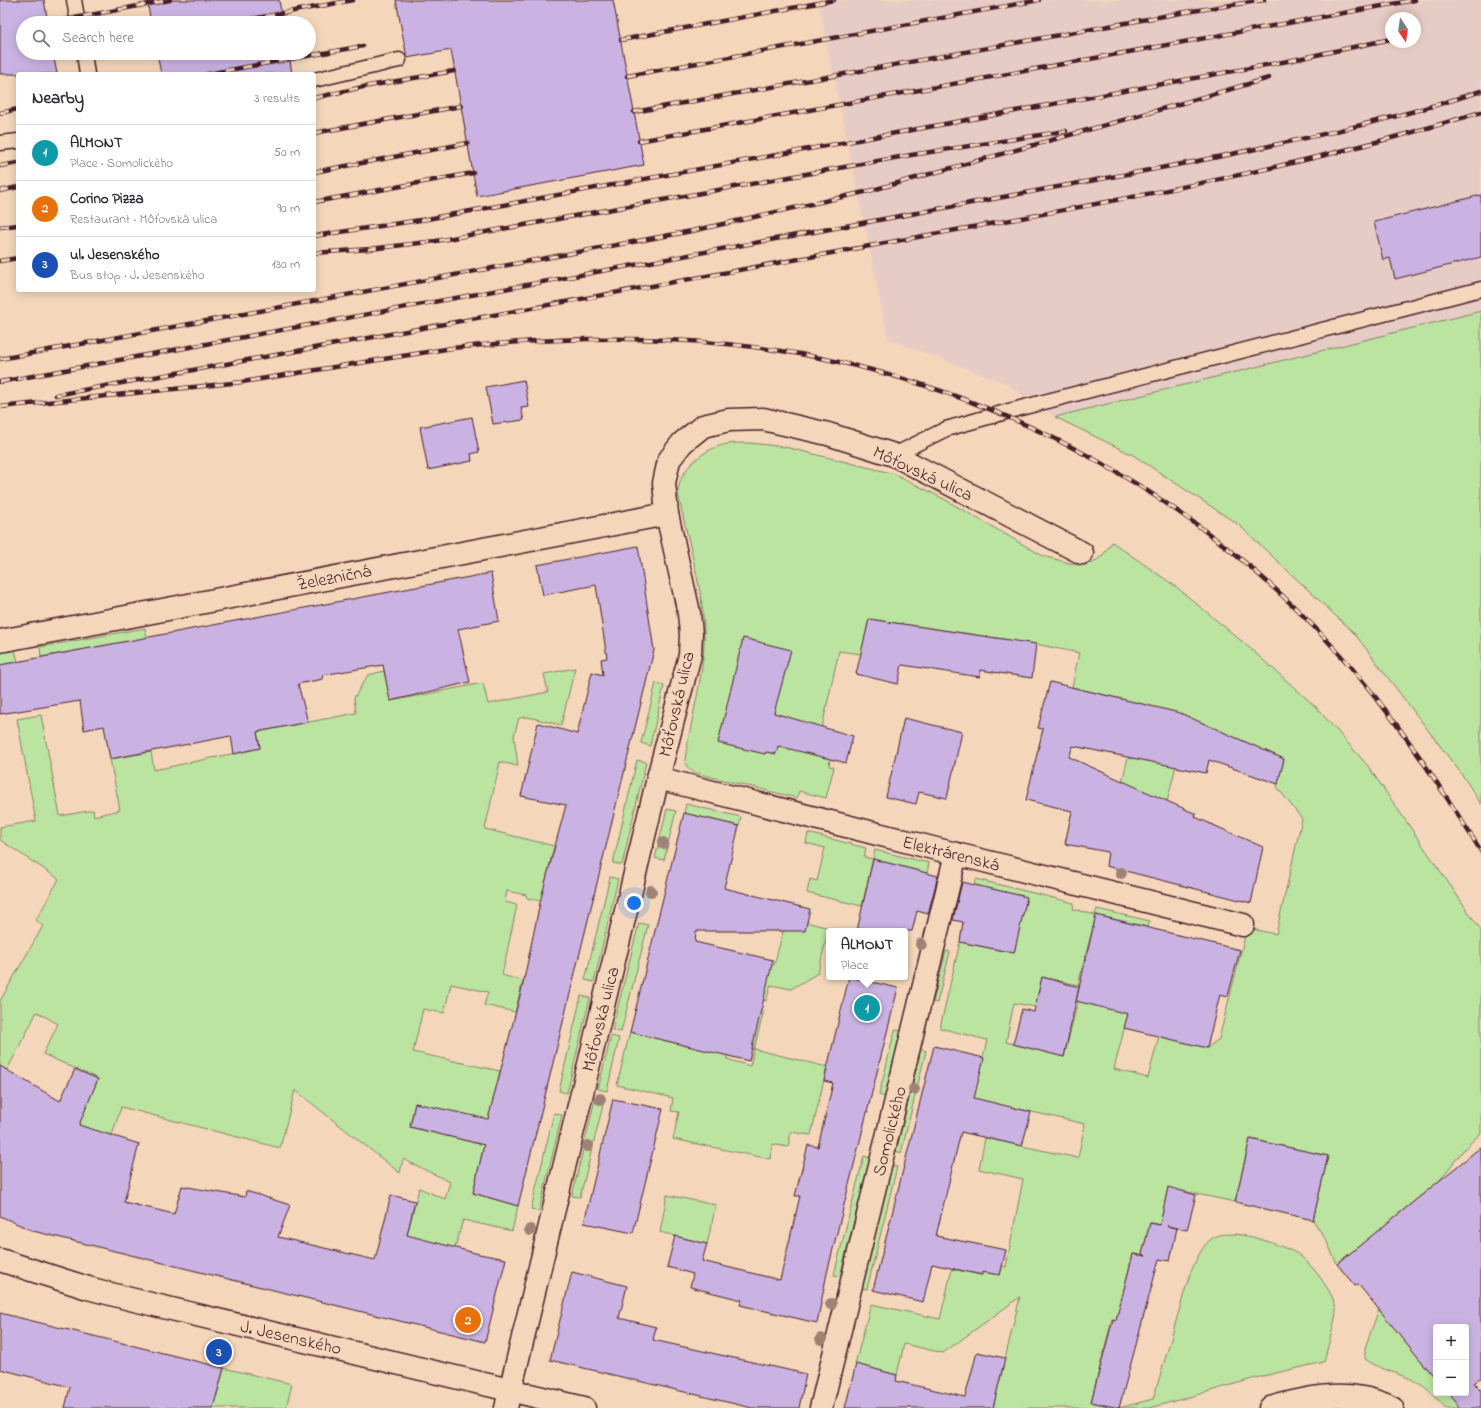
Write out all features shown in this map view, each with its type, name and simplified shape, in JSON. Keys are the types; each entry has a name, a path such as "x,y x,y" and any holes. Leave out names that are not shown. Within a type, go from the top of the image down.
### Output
{"street":[{"name":"Môťovská ulica","path":"508,1399 658,778 690,655 691,634 689,613 667,514 664,483 669,460 682,443 703,426 729,420 763,419 828,434 894,455 1082,553"},
{"name":"Železničná","path":"0,641 667,514"},
{"name":"Elektrárenská","path":"658,778 1243,925"},
{"name":"Somolického","path":"821,1408 956,854"},
{"name":"J. Jesenského","path":"0,1260 68,1282 130,1299 508,1399 584,1408"},
{"path":"1270,1408 1318,1396 1337,1395 1358,1396 1377,1400 1392,1408"}],"lane":[{"path":"74,0 77,16"},
{"path":"85,60 87,72"},
{"path":"316,80 399,60"},
{"path":"0,143 16,141"},
{"path":"894,455 946,429 1004,412 1481,289"}],"shaded area":[{"path":"818,0 1481,0 1481,311 1055,417 1005,383 888,339"}],"green space":[{"path":"1481,311 1481,804 1463,776 1354,633 1239,525 1133,455 1055,417"},
{"path":"750,443 785,447 895,474 944,499 1043,556 1077,565 1093,563 1103,555 1112,542 1175,586 1244,643 1316,707 1368,766 1481,930 1481,1133 1466,1147 1439,1181 1337,1264 1326,1240 1313,1220 1328,1156 1250,1139 1235,1202 1168,1188 1160,1225 1150,1223 1142,1255 1133,1254 1116,1320 1112,1319 1091,1402 1119,1408 993,1408 1020,1297 943,1353 904,1344 897,1375 855,1364 871,1304 940,1319 952,1269 981,1275 982,1272 1000,1275 1002,1266 1006,1267 1023,1179 979,1169 985,1138 1078,1158 1085,1124 1015,1108 971,1110 987,1040 940,1028 960,942 1014,953 1026,897 974,885 976,879 1074,903 1073,909 1095,915 1097,909 1150,921 1148,927 1096,915 1078,985 1042,977 1035,1007 1014,1003 1006,1042 1064,1057 1080,993 1128,1014 1114,1069 1148,1078 1159,1036 1207,1048 1219,1039 1247,928 1276,934 1302,819 1277,787 1284,759 1188,717 1167,802 1112,821 1128,758 1132,759 1146,705 1072,687 1079,653 1036,644 869,619 862,654 839,651 822,727 830,759 829,766 834,767 826,798 799,791 797,798 695,773 688,768 685,760 703,661 704,627 703,610 697,576 678,492 679,483 688,467 702,454 719,446"},
{"path":"145,628 147,638 41,657 40,647"},
{"path":"15,650 18,662 0,665 0,653"},
{"path":"575,668 561,725 528,717 519,718 514,736 518,766 500,762 485,829 554,846 541,901 527,898 526,895 507,891 505,902 517,905 502,975 523,981 515,1012 484,1005 488,992 451,984 444,1013 423,1009 413,1052 500,1071 486,1131 415,1103 410,1127 484,1145 473,1193 518,1206 512,1231 463,1220 455,1248 393,1291 419,1188 445,1199 450,1182 403,1159 400,1173 295,1090 280,1148 121,1107 102,1167 78,1125 98,1079 43,1054 58,1024 37,1012 7,1070 4,1069 0,1077 0,1001 43,926 36,920 59,879 0,840 0,827 36,821 17,719 41,715 60,816 93,810 94,816 120,810 110,759 151,752 154,770 260,748 257,732 356,713 354,698 368,675 384,671 391,701 483,683 488,704 548,692 544,674"},
{"path":"656,683 664,686 650,746 641,743"},
{"path":"637,760 646,762 622,865 613,863"},
{"path":"686,804 741,817 739,826 684,813"},
{"path":"667,809 676,811 664,860 655,858"},
{"path":"808,833 866,848 864,857 873,859 862,906 807,893 810,879 817,881 825,848 806,843"},
{"path":"875,850 929,863 927,873 873,859"},
{"path":"610,877 618,879 594,982 585,980"},
{"path":"787,917 829,928 826,928 826,940 818,973 791,989 771,985 766,1001 745,995 711,950 774,965"},
{"path":"639,923 648,925 621,1032 612,1030"},
{"path":"946,951 950,952 937,1003 933,1002"},
{"path":"700,994 764,1010 754,1049 827,1067 811,1135 791,1132 788,1147 772,1144 770,1159 673,1139 679,1112 671,1111 673,1098 617,1085 630,1032 687,1046","holes":["731,1043 754,1049 750,1066 727,1059"]},
{"path":"581,996 590,998 567,1093 559,1091"},
{"path":"895,1030 901,1031 885,1097 879,1095"},
{"path":"611,1036 619,1038 607,1091 598,1089"},
{"path":"921,1049 926,1051 901,1153 896,1151"},
{"path":"596,1095 605,1097 580,1197 572,1196"},
{"path":"554,1113 562,1115 539,1211 531,1209"},
{"path":"864,1156 870,1158 840,1276 834,1275"},
{"path":"892,1165 897,1167 867,1289 862,1288"},
{"path":"667,1195 716,1205 707,1244 660,1232"},
{"path":"1228,1234 1253,1237 1277,1245 1302,1257 1326,1286 1334,1302 1336,1313 1324,1362 1263,1376 1150,1408 1119,1408 1153,1399 1185,1289 1198,1257 1210,1240 1218,1236"},
{"path":"1379,1309 1433,1374 1433,1395 1422,1385 1365,1359 1365,1348"},
{"path":"224,1368 292,1384 286,1408 214,1408 209,1406 217,1395"},
{"path":"1434,1396 1452,1396 1462,1408 1446,1408"}],"building":[{"path":"0,0 44,0 47,16 16,16 16,60 54,60 57,72 16,72 16,74 0,74"},
{"path":"147,0 279,0 282,16 150,16"},
{"path":"396,0 613,0 644,165 477,196 451,50 407,58"},
{"path":"158,60 290,60 292,72 161,72"},
{"path":"1481,195 1481,257 1395,279 1390,258 1383,260 1374,222"},
{"path":"524,380 529,407 521,408 524,420 493,424 486,387"},
{"path":"472,417 479,452 471,454 472,461 428,470 420,427"},
{"path":"638,546 654,650 518,1206 473,1193 484,1145 410,1127 415,1103 488,1119 523,984 541,898 566,805 521,796 538,723 577,734 592,672 603,675 601,659 607,658 596,585 543,595 537,565"},
{"path":"491,573 499,621 458,629 470,682 390,701 383,665 322,675 323,679 298,684 308,722 257,732 260,748 234,754 231,736 110,759 104,726 84,730 80,701 0,714 0,665"},
{"path":"869,619 1036,644 1032,678 980,670 980,677 902,665 898,684 856,674"},
{"path":"743,638 791,650 774,713 853,736 846,763 778,746 776,754 766,752 765,754 718,743"},
{"path":"1050,682 1180,713 1284,759 1278,784 1209,760 1206,773 1073,746 1069,757 1196,814 1195,817 1263,847 1251,903 1106,866 1108,852 1065,844 1072,811 1026,800 1043,729 1038,728"},
{"path":"904,718 962,732 947,798 919,792 916,804 886,797"},
{"path":"684,813 739,826 724,888 810,909 805,931 696,931 695,942 773,960 749,1061 630,1032"},
{"path":"873,859 938,876 928,914 917,911 912,931 908,931 908,928 858,928"},
{"path":"962,882 1027,897 1014,953 960,942 963,922 953,920"},
{"path":"1096,915 1240,950 1228,996 1220,994 1207,1048 1124,1028 1128,1014 1076,1001"},
{"path":"1042,977 1079,987 1064,1057 1013,1044 1022,1009 1034,1012"},
{"path":"848,980 862,980 898,988 827,1273 817,1323 740,1305 742,1300 690,1287 693,1274 667,1267 675,1236 707,1244 702,1261 780,1280 800,1196 795,1196 808,1145 818,1147 833,1083 824,1081"},
{"path":"934,1046 984,1058 974,1098 1031,1112 1022,1146 961,1132 936,1236 1006,1250 1000,1275 982,1272 982,1275 932,1264 923,1302 873,1290"},
{"path":"0,1066 60,1101 75,1069 98,1079 79,1125 139,1144 124,1202 174,1214 182,1186 245,1197 246,1191 290,1205 278,1237 375,1260 391,1195 415,1201 407,1235 479,1254 506,1259 485,1342 33,1231 0,1216"},
{"path":"613,1099 663,1109 633,1233 584,1223"},
{"path":"1250,1139 1328,1156 1313,1220 1235,1202"},
{"path":"1481,1147 1481,1378 1474,1383 1481,1390 1481,1408 1461,1408 1451,1396 1469,1396 1469,1324 1433,1324 1433,1375 1358,1284 1355,1286 1337,1264"},
{"path":"1168,1187 1196,1195 1187,1230 1177,1228 1170,1261 1159,1259 1119,1408 1091,1402 1113,1319 1116,1320 1133,1254 1146,1256 1142,1254 1150,1223 1160,1225"},
{"path":"572,1272 627,1286 619,1318 656,1327 653,1340 806,1374 799,1408 752,1408 550,1360"},
{"path":"0,1313 224,1368 213,1408 65,1408 70,1387 0,1369"},
{"path":"977,1352 1005,1358 993,1408 845,1408 856,1364 897,1375 896,1381 965,1397"}],"railway":[{"path":"85,16 170,0"},
{"path":"267,16 353,0"},
{"path":"621,40 834,0"},
{"path":"627,76 1039,0"},
{"path":"634,112 1186,12 1264,0"},
{"path":"639,141 1415,0"},
{"path":"316,236 427,219 1288,61 1385,40"},
{"path":"316,54 363,46"},
{"path":"218,72 285,60"},
{"path":"316,98 363,87 454,71"},
{"path":"1148,113 1269,78"},
{"path":"0,382 1193,162 1374,122 1481,91"},
{"path":"316,133 461,106"},
{"path":"0,113 16,109"},
{"path":"0,359 692,231 869,191 1152,112"},
{"path":"56,395 1180,188 1331,154 1481,112"},
{"path":"316,253 370,249 436,241 911,155 1066,131"},
{"path":"316,172 468,143"},
{"path":"0,166 16,163"},
{"path":"316,202 473,173"},
{"path":"0,191 16,187"},
{"path":"0,227 16,225"},
{"path":"0,261 16,258"},
{"path":"0,407 242,382 452,348 582,339 670,340 714,343 800,354 876,371 950,394 1022,423 1091,458 1157,497 1220,543 1279,593 1334,648 1355,672 1412,746 1481,851"}],"place":[{"name":"ALMONT","path":"867,1008"},
{"name":"Corino Pizza","path":"468,1320"},
{"name":"ul. Jesenského","path":"219,1352"}]}
